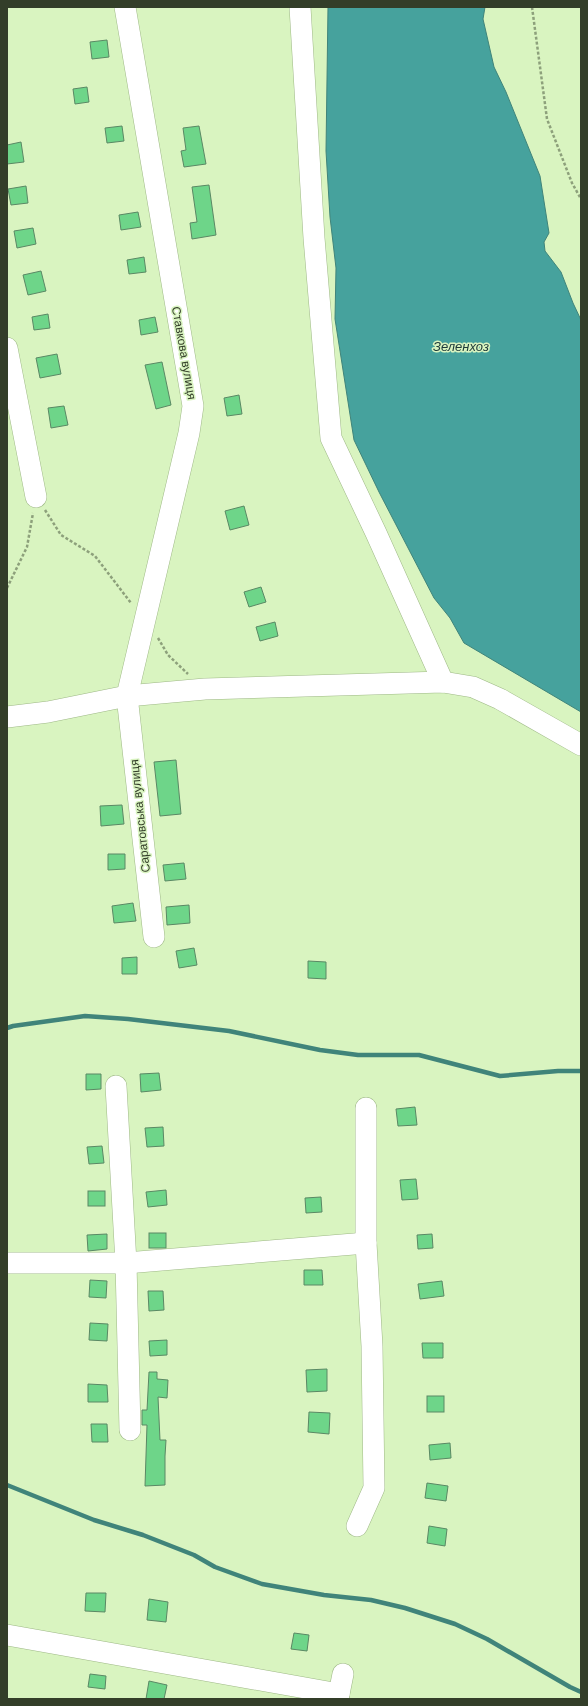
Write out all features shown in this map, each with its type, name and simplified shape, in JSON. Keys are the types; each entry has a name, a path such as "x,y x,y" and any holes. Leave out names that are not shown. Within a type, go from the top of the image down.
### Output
{"street":[{"name":"Ставкова вулиця","path":"125,7 193,406 189,433 126,696"},
{"path":"300,7 314,238 331,438 376,533 443,682"},
{"path":"7,348 36,497"},
{"path":"7,717 48,712 126,696 204,689 443,682 473,688 500,699 581,744"},
{"name":"Саратовська вулиця","path":"126,696 154,936"},
{"path":"116,1086 126,1263 130,1430"},
{"path":"357,1526 374,1488 372,1346 366,1242 366,1108"},
{"path":"7,1263 126,1263 366,1242"},
{"path":"7,1635 339,1697 343,1674"}],"path":[{"path":"532,7 547,119 572,183 581,199"},
{"path":"36,497 61,535 95,556 133,606 145,614 168,655 204,689"},
{"path":"7,588 27,547 36,497"}],"water":[{"name":"Зеленхоз","path":"328,7 485,7 483,19 494,67 506,92 540,176 549,233 544,242 545,251 561,272 581,320 581,712 464,643 450,618 434,598 354,440 335,319 336,268 330,217 326,151"}],"building":[{"path":"107,40 109,57 92,59 90,42"},
{"path":"87,87 89,102 75,104 73,89"},
{"path":"122,126 124,141 107,143 105,128"},
{"path":"199,126 206,164 184,167 181,151 186,150 183,128"},
{"path":"21,142 24,162 7,164 7,145"},
{"path":"209,185 216,235 192,239 190,223 197,222 192,187"},
{"path":"26,186 28,203 11,205 8,189"},
{"path":"138,212 141,227 121,230 119,215"},
{"path":"33,228 36,244 17,248 14,231"},
{"path":"144,257 146,272 129,274 127,260"},
{"path":"41,271 46,291 28,295 23,275"},
{"path":"48,314 50,328 34,330 32,317"},
{"path":"155,317 158,332 141,335 139,320"},
{"path":"57,354 61,374 40,378 36,358"},
{"path":"162,362 171,405 156,409 145,365"},
{"path":"239,395 242,414 227,416 224,398"},
{"path":"64,406 68,425 51,428 48,408"},
{"path":"244,506 249,525 230,530 225,511"},
{"path":"261,587 266,602 249,607 244,592"},
{"path":"275,622 278,636 260,641 256,627"},
{"path":"176,760 181,814 160,816 154,762"},
{"path":"122,805 124,824 101,826 100,806"},
{"path":"108,854 125,854 125,869 108,870"},
{"path":"184,863 186,879 165,881 163,865"},
{"path":"133,903 136,921 114,923 112,906"},
{"path":"189,905 190,923 167,925 166,907"},
{"path":"194,948 197,965 179,968 176,951"},
{"path":"137,957 137,974 122,974 122,958"},
{"path":"308,961 326,962 326,979 308,978"},
{"path":"159,1073 161,1090 141,1092 140,1074"},
{"path":"86,1074 101,1074 101,1089 86,1090"},
{"path":"415,1107 417,1125 398,1126 396,1109"},
{"path":"163,1127 164,1146 147,1147 145,1128"},
{"path":"102,1146 104,1163 89,1164 87,1147"},
{"path":"416,1179 418,1199 402,1200 400,1180"},
{"path":"166,1190 167,1205 148,1207 146,1192"},
{"path":"88,1191 105,1191 105,1206 88,1206"},
{"path":"321,1197 322,1212 306,1213 305,1198"},
{"path":"149,1233 166,1233 166,1248 149,1248"},
{"path":"107,1234 107,1249 88,1251 87,1235"},
{"path":"432,1234 433,1248 418,1249 417,1235"},
{"path":"304,1270 322,1270 323,1285 304,1285"},
{"path":"90,1280 107,1281 106,1298 89,1297"},
{"path":"442,1281 444,1296 420,1299 418,1284"},
{"path":"148,1291 163,1291 164,1310 149,1311"},
{"path":"90,1323 108,1324 107,1341 89,1340"},
{"path":"167,1340 167,1355 150,1356 149,1341"},
{"path":"422,1343 443,1343 443,1358 423,1358"},
{"path":"327,1369 327,1391 307,1392 306,1370"},
{"path":"149,1372 157,1372 157,1379 168,1380 167,1398 158,1397 160,1440 166,1440 165,1485 145,1486 147,1425 142,1425 142,1410 147,1410"},
{"path":"88,1384 107,1385 108,1402 88,1402"},
{"path":"427,1396 444,1396 444,1412 427,1412"},
{"path":"309,1412 330,1413 329,1434 308,1432"},
{"path":"91,1424 107,1424 108,1442 92,1442"},
{"path":"450,1443 451,1458 430,1460 429,1445"},
{"path":"427,1483 448,1486 446,1501 425,1498"},
{"path":"429,1526 447,1529 445,1546 427,1543"},
{"path":"86,1593 106,1593 105,1612 85,1611"},
{"path":"149,1599 168,1602 166,1622 147,1620"},
{"path":"294,1633 309,1635 307,1651 291,1649"},
{"path":"90,1674 106,1676 105,1689 88,1687"},
{"path":"149,1681 167,1685 164,1699 146,1699"}],"waterway":[{"path":"7,1028 85,1016 128,1019 229,1031 320,1050 358,1055 419,1055 500,1076 558,1071 581,1071"},
{"path":"7,1485 94,1520 143,1535 194,1555 215,1567 262,1584 324,1595 371,1600 405,1608 455,1624 487,1639 581,1692"}]}
